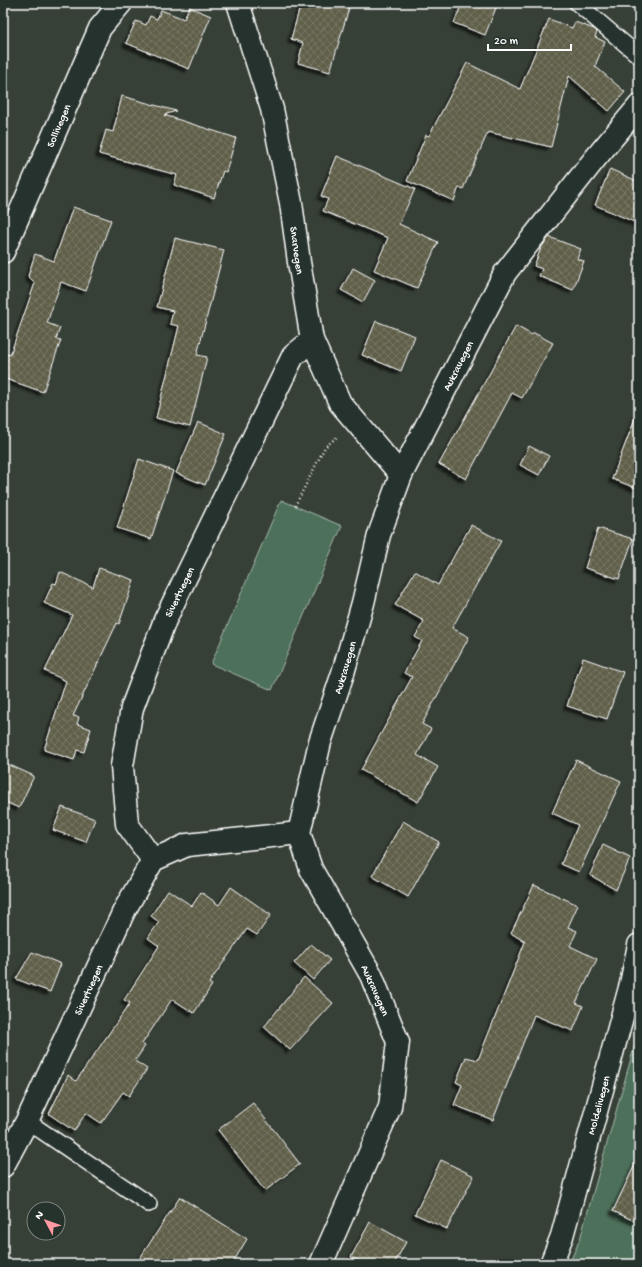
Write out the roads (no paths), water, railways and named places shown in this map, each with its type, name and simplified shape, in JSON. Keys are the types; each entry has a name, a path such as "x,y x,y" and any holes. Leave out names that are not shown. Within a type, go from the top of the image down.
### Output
{"street":[{"name":"Sollivegen","path":"3,252 100,28 121,3"},
{"name":"Snarvegen","path":"238,3 272,109 291,203 312,340 340,403 402,476"},
{"name":"Aukravegen","path":"321,1264 390,1107 398,1042 371,975 311,869 300,833 320,742 359,617 379,535 402,476 505,273 594,160 639,106"},
{"name":"Sivertvegen","path":"3,1166 27,1121 124,911 153,860 127,824 122,766 132,708 165,620 293,356 312,340"},
{"path":"153,860 187,845 300,833"},
{"name":"Moldelivegen","path":"551,1264 562,1236 631,984 639,945"}],"lane":[{"path":"577,3 639,56"},
{"path":"27,1121 149,1204"}]}
